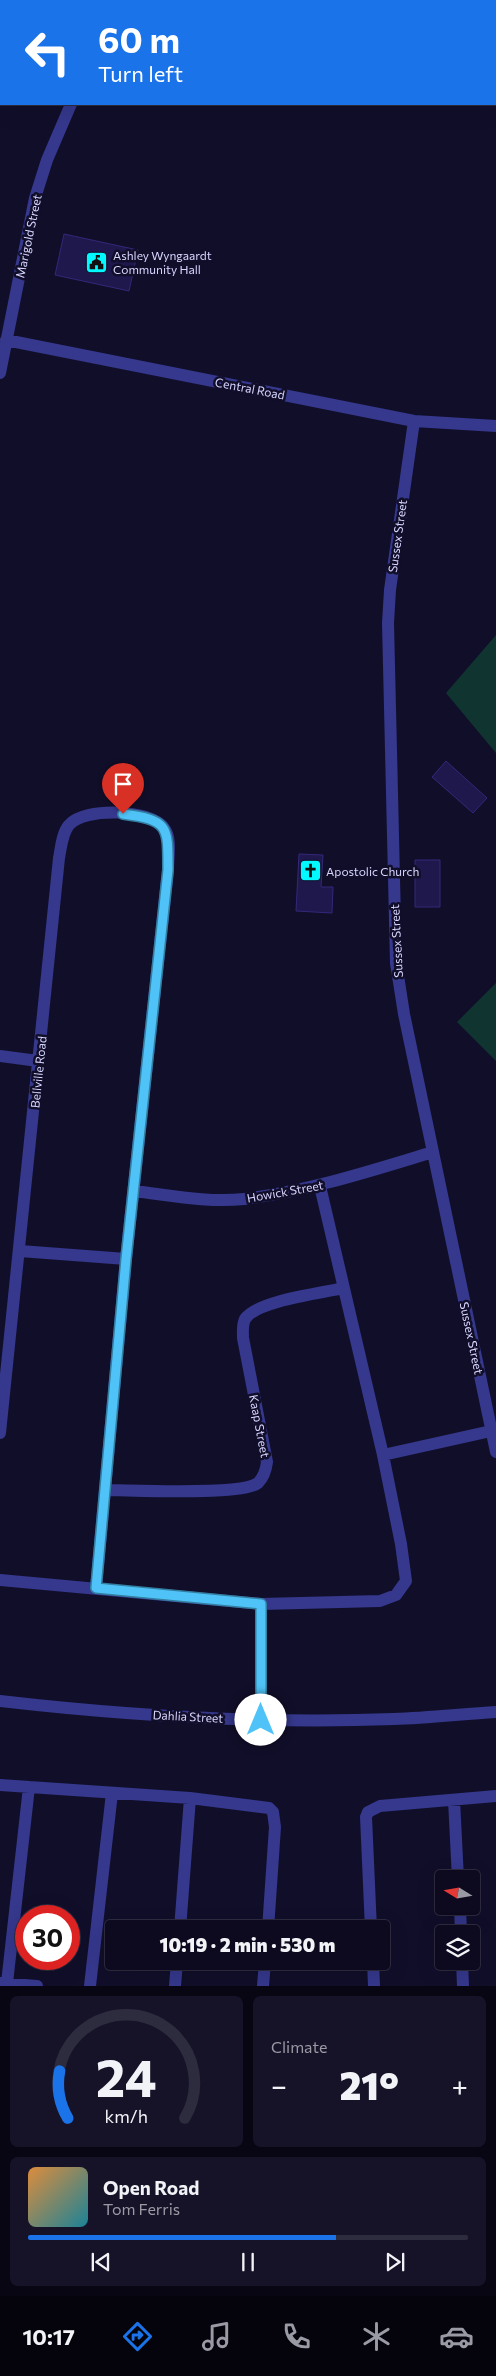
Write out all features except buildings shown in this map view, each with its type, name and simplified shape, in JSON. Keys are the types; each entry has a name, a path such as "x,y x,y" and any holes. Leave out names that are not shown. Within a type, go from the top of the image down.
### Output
{"street":[{"name":"Marigold Street","path":"0,373 35,198 47,160 71,105"},
{"name":"Central Road","path":"6,340 414,421 496,426"},
{"name":"Sussex Street","path":"414,421 390,590 390,763 396,964 400,993 496,1452"},
{"name":"Bellville Road","path":"0,1433 59,858 67,829 79,818 92,813 107,812 151,819 165,828 168,838 168,870 134,1191"},
{"path":"0,1056 38,1061"},
{"name":"Howick Street","path":"134,1191 212,1199 243,1199 320,1186 433,1152"},
{"path":"0,1580 261,1604 380,1601 396,1595 406,1580 405,1567 383,1455 320,1186"},
{"path":"96,1588 134,1191"},
{"path":"20,1251 126,1259"},
{"name":"Kaap Street","path":"105,1490 246,1488 257,1484 266,1471 267,1462 243,1338 243,1325 246,1317 263,1306 344,1288"},
{"path":"383,1455 491,1431"},
{"path":"261,1604 261,1720"},
{"name":"Dahlia Street","path":"0,1701 123,1713 261,1720 394,1719 496,1712"},
{"path":"0,1785 190,1798 264,1806 272,1812 275,1827 269,1920"},
{"path":"29,1787 4,1983 38,1986"},
{"path":"90,1986 112,1793"},
{"path":"371,1920 366,1817 368,1812 380,1806 496,1796"},
{"path":"181,1920 190,1798"},
{"path":"454,1800 458,1870"},
{"path":"175,1986 176,1970"},
{"path":"264,1986 265,1970"},
{"path":"373,1970 374,1986"},
{"path":"463,1970 464,1986"}],"green space":[{"path":"496,635 496,753 446,693"},
{"path":"496,983 496,1061 457,1022"}],"place":[{"name":"Ashley Wyngaardt Community Hall","path":"97,262"},
{"name":"Apostolic Church","path":"310,871"}],"route":[{"path":"123,814 151,819 165,828 168,838 168,870 126,1259 96,1588 261,1604 261,1720"}]}
